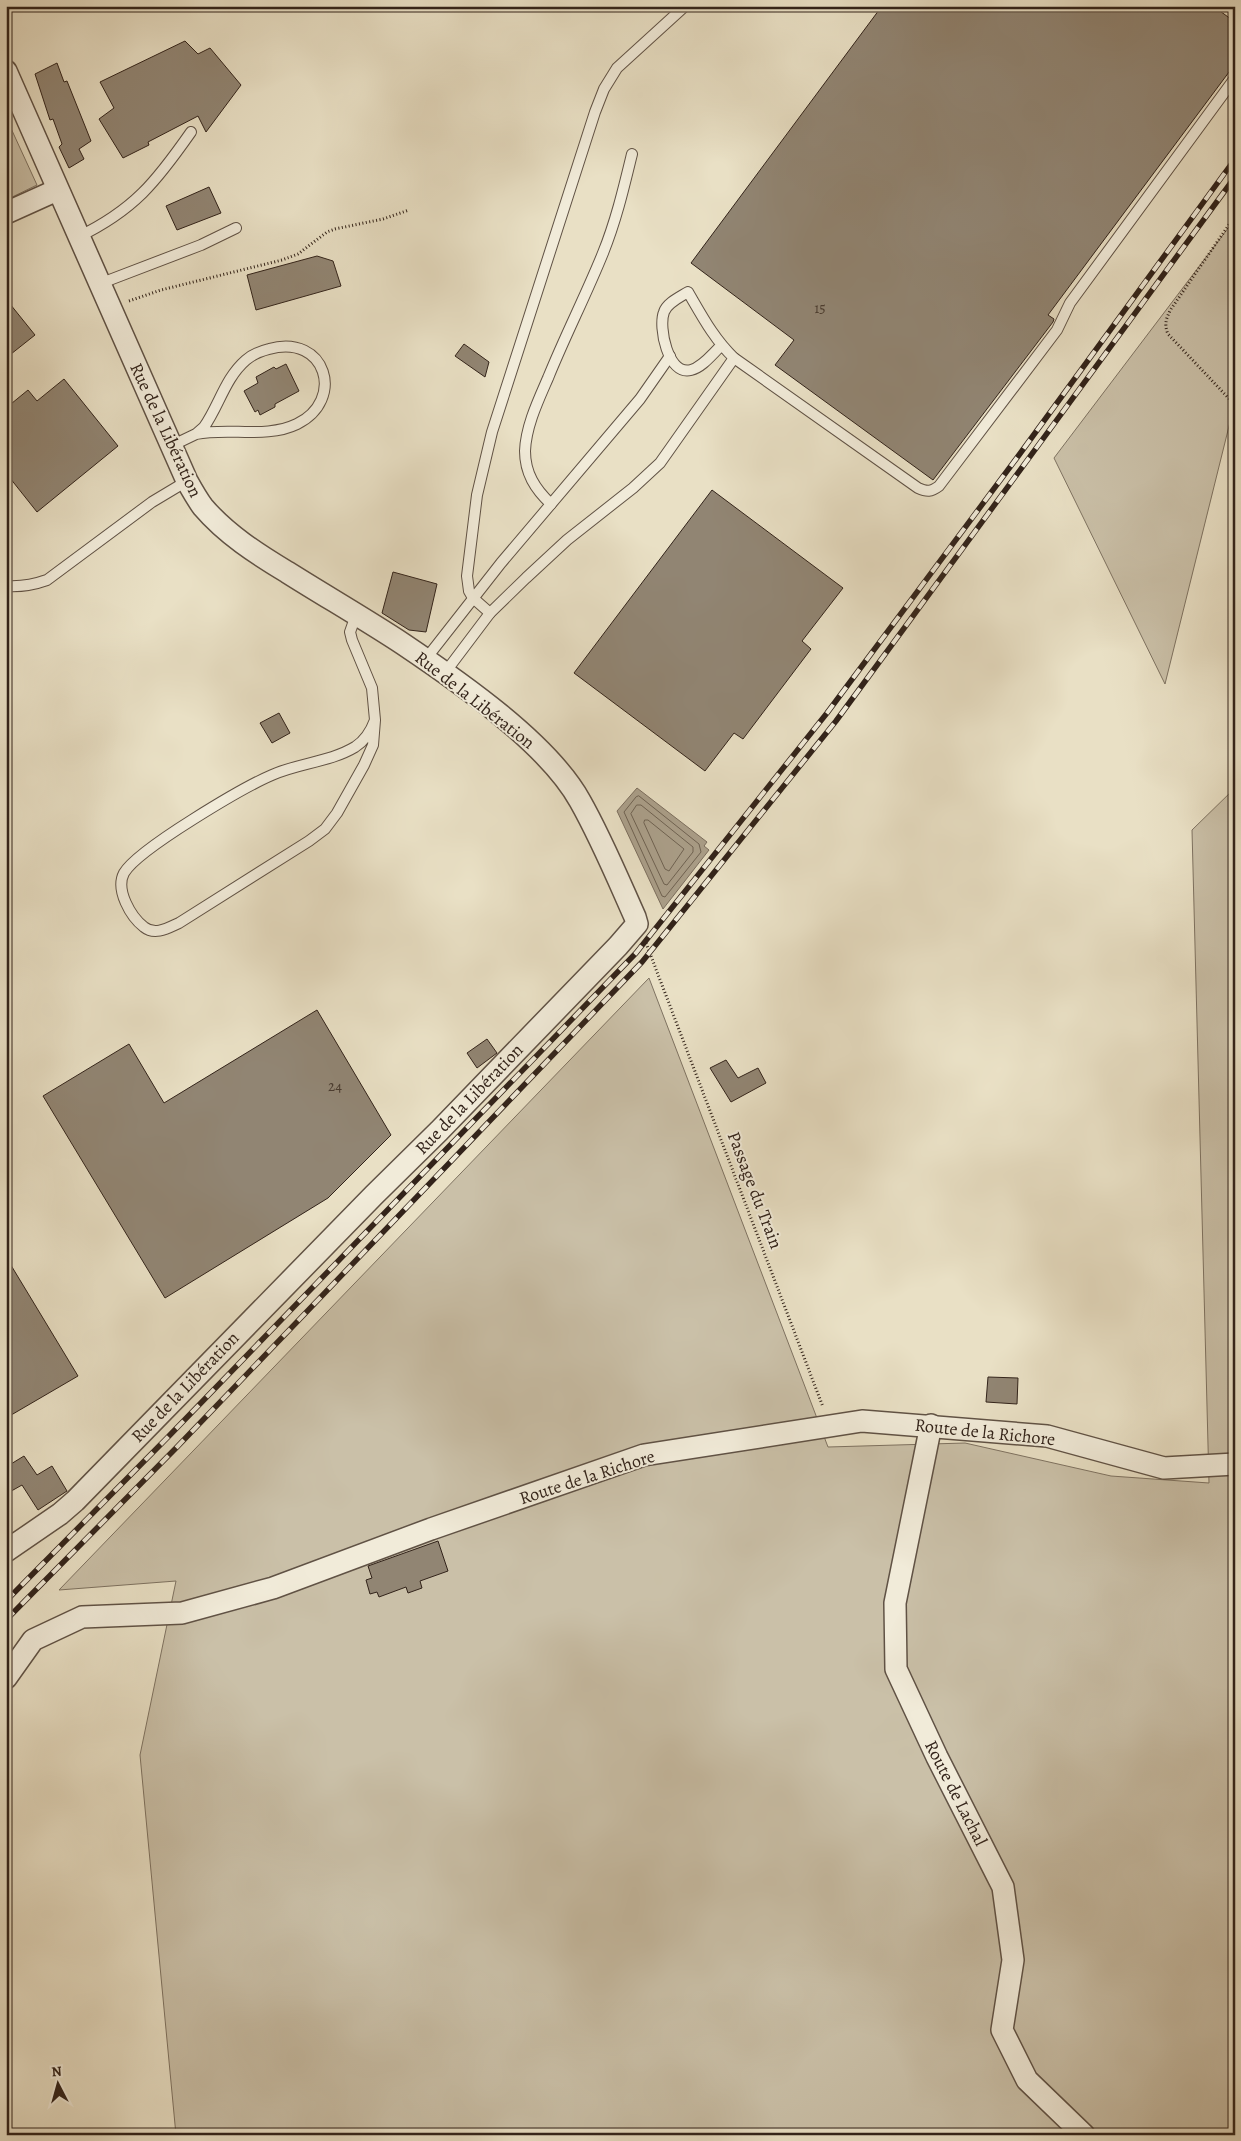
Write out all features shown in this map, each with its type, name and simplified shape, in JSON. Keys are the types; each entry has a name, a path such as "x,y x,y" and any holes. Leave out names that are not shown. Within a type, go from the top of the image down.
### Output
{"street":[{"name":"Rue de la Libération","path":"6,71 171,446 187,481 203,506 223,527 262,556 425,660 510,724 565,779 580,800 637,924 439,1131 367,1202 75,1501 60,1514 6,1551"},
{"path":"6,213 58,190"},
{"name":"Route de la Richore","path":"6,1678 33,1640 82,1617 182,1613 273,1588 644,1455 862,1421 931,1425 1047,1436 1164,1468 1235,1464"},
{"name":"Route de Lachal","path":"931,1425 895,1603 896,1669 937,1758 1003,1887 1013,1960 1002,2030 1027,2080 1084,2135"}],"lane":[{"path":"490,613 473,598 469,591 468,576 477,495 492,432 594,112 604,89 617,68 686,6"},
{"path":"722,346 693,370 677,367 670,356 661,323 664,310 688,292 722,346 734,358 918,488 926,492 933,490 939,486 1057,330 1070,303 1235,78"},
{"path":"78,236 115,216 148,189 169,164 190,132"},
{"path":"551,504 537,490 528,474 526,451 532,418 611,231 632,154"},
{"path":"99,284 201,245 236,228"},
{"path":"171,446 196,434 210,431 271,431 288,428 300,423 313,411 322,398 326,386 319,363 299,347 288,345 258,352 246,360 234,372 212,415 196,434"},
{"path":"425,660 473,598 640,399 670,356"},
{"path":"444,674 490,613 567,540 633,488 660,463 734,358"},
{"path":"6,586 35,585 47,580 152,502 187,481"},
{"path":"356,615 350,632 372,688 375,720 373,745 364,765 336,813 325,828 309,841 179,923 162,931 147,930 138,923 126,903 121,887 124,874 140,857 169,836 273,774 332,757 356,747 369,735 375,720"}],"path":[{"path":"110,309 162,290 282,260 298,254 327,232 383,219 409,210"},
{"path":"1235,216 1170,309 1165,328 1168,334 1235,405"},
{"name":"Passage du Train","path":"654,964 830,1426"}],"shaded area":[{"path":"9,124 37,185 6,200 6,126"},
{"path":"1235,219 1235,402 1165,684 1054,458"},
{"path":"1235,788 1235,2135 176,2135 140,1755 176,1581 59,1590 649,978 828,1447 965,1443 1111,1476 1209,1483 1192,830"}],"water":[{"path":"637,788 707,842 704,846 709,850 663,909 617,811"}],"building":[{"path":"882,6 1213,6 1235,22 1235,64 1048,315 1054,319 1053,322 933,480 775,365 794,340 691,263"},
{"path":"185,41 198,54 210,48 241,85 206,132 198,116 148,142 149,145 123,158 99,119 114,108 100,82"},
{"path":"57,63 64,82 67,81 91,141 79,149 84,159 69,168 59,147 62,144 53,119 50,120 35,74"},
{"path":"209,187 221,213 177,230 166,206"},
{"path":"317,256 333,261 341,286 256,310 247,275"},
{"path":"6,299 35,335 6,358"},
{"path":"464,344 489,362 485,377 455,356"},
{"path":"286,364 299,391 275,404 275,407 260,415 258,410 255,412 244,391 258,383 256,377 274,367 276,369"},
{"path":"64,379 118,446 37,512 6,473 6,408 28,390 37,401"},
{"path":"712,490 843,588 802,641 811,649 743,739 734,733 705,771 574,673"},
{"path":"393,572 437,584 426,632 409,630 382,613"},
{"path":"279,713 290,733 272,743 260,723"},
{"path":"317,1010 391,1135 328,1198 165,1298 43,1096 129,1044 164,1103"},
{"path":"487,1039 497,1053 477,1068 467,1053"},
{"path":"726,1060 738,1078 758,1068 766,1083 731,1102 710,1068"},
{"path":"6,1257 78,1376 6,1418"},
{"path":"988,1377 1018,1378 1017,1404 986,1402"},
{"path":"24,1456 37,1475 52,1466 67,1491 38,1510 22,1485 6,1494 6,1467"},
{"path":"438,1541 448,1571 420,1581 422,1588 408,1593 406,1587 379,1597 377,1592 370,1594 366,1580 372,1578 368,1566"}],"railway":[{"path":"6,1601 168,1437 636,953 827,713 1019,455 1235,159"},
{"path":"6,1620 177,1447 642,962 836,721 1235,177"}]}
